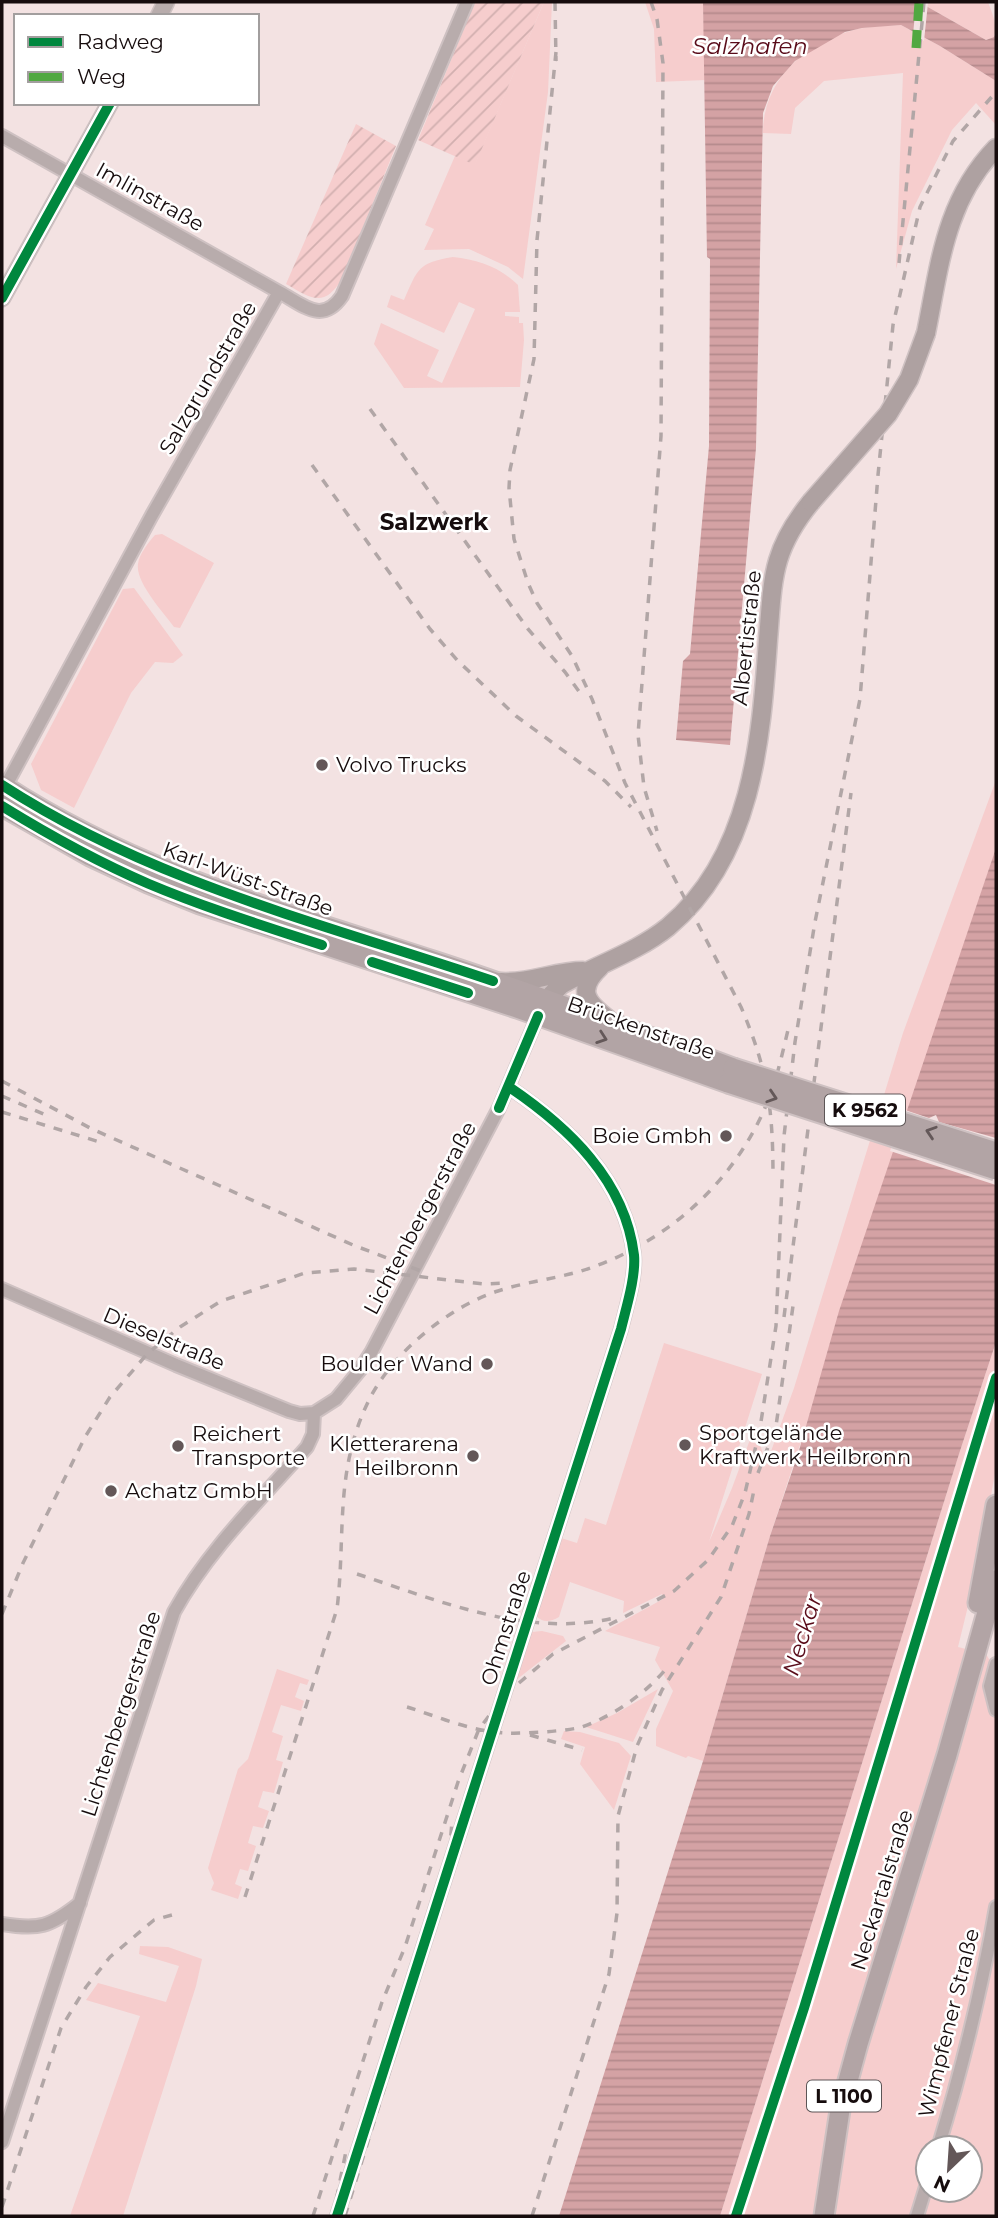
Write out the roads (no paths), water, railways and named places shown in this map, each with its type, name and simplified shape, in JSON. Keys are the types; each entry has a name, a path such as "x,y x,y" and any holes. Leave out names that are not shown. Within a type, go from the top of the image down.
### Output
{"main road":[{"name":"Albertistraße","path":"543,1007 561,985 645,943 669,926 706,885 731,845 750,785 759,742 775,571 782,543 811,502 883,421 909,379 926,333 941,250 953,214 979,166 996,148"},
{"name":"Karl-Wüst-Straße","path":"2,792 75,829 188,880 494,981 543,1007"},
{"name":"Karl-Wüst-Straße","path":"2,792 90,856 200,904 543,1007"},
{"path":"608,960 591,975 585,988 590,1005 615,1024"},
{"path":"494,981 517,983 565,971 587,971"},
{"name":"Brückenstraße","path":"543,1007 615,1024 731,1075"},
{"name":"Brückenstraße","path":"543,1007 731,1075"},
{"name":"K 9562","path":"731,1075 996,1152"},
{"name":"K 9562","path":"731,1075 996,1170"},
{"path":"960,1707 996,1505"},
{"name":"Neckartalstraße","path":"824,2216 840,2110 858,2043 947,1755 996,1580"},
{"path":"947,1755 996,1623"}],"street":[{"name":"Salzgrundstraße","path":"2,792 152,515 279,292 314,311 325,312 335,307 342,296 467,2"},
{"path":"2,298 109,105"},
{"name":"Imlinstraße","path":"2,136 279,292"},
{"name":"Lichtenbergerstraße","path":"2,2142 174,1612 219,1547 307,1447 313,1434 314,1413 336,1399 360,1370 509,1087 543,1007"},
{"name":"Ohmstraße","path":"337,2216 606,1378 630,1290 634,1256 624,1213 607,1180 576,1141 548,1114 509,1087"},
{"name":"Dieselstraße","path":"2,1289 289,1411 314,1413"},
{"path":"996,1664 990,1686 996,1710"},
{"path":"2,1924 30,1928 59,1920 80,1903"},
{"name":"Wimpfener Straße","path":"942,2134 956,2089 990,1944 996,1906"}],"water":[{"name":"Salzhafen","path":"703,2 919,2 986,40 994,37 996,33 996,81 901,25 845,32 795,61 773,86 763,113 756,448 730,745 676,740 683,661 690,654 709,446 710,259 707,257"},
{"name":"Neckar","path":"996,848 996,1342 720,2216 559,2216 703,1761 770,1536 798,1454 839,1311"}],"railway":[{"path":"555,2 556,61"},
{"path":"651,2 657,19 663,63 661,436 638,735 644,787 657,831"},
{"path":"899,263 924,2"},
{"path":"556,52 537,240 534,359 510,470 514,539 537,603 572,656 625,783 741,1007 757,1051 767,1090 772,1131 773,1178"},
{"path":"313,2216 382,2002 405,1947 458,1782 479,1729 505,1695 553,1654 674,1591 708,1560 732,1526 745,1493 760,1428 776,1326 784,1136 795,1042 815,922 860,699 893,325 920,207 953,141 996,92"},
{"path":"370,409 528,629 583,697"},
{"path":"312,465 430,629 458,661 516,716 605,781 631,807"},
{"path":"784,1317 851,793"},
{"path":"245,1897 337,1609 343,1504 350,1454 357,1428 378,1384 423,1334 460,1308 498,1291 581,1271 612,1260 669,1227 694,1206 718,1182 755,1128 769,1098 789,1026"},
{"path":"2,1081 92,1129 353,1245 421,1271"},
{"path":"2,1096 48,1116"},
{"path":"2,1112 103,1143"},
{"path":"2,1614 23,1563 85,1437 110,1397 148,1353 180,1327 221,1301 305,1273 354,1269 483,1284 506,1283"},
{"path":"758,1473 776,1426 793,1306"},
{"path":"532,2216 609,1974 617,1913 618,1816 637,1746 662,1690 721,1597 749,1514 754,1490"},
{"path":"357,1574 452,1605 516,1620 581,1623 614,1618"},
{"path":"407,1707 494,1732 566,1730 582,1727 617,1710 648,1687 666,1669"},
{"path":"530,1735 582,1750"},
{"path":"345,2216 447,1885 452,1821"},
{"path":"2,2207 61,2028 86,1987 110,1957 154,1920 172,1915"},
{"path":"333,2216 347,2146"}],"place":[{"name":"Volvo Trucks","path":"322,765"},
{"name":"Boie Gmbh","path":"726,1136"},
{"name":"Boulder Wand","path":"487,1364"},
{"name":"Sportgelände Kraftwerk Heilbronn","path":"685,1445"},
{"name":"Reichert Transporte","path":"178,1446"},
{"name":"Kletterarena Heilbronn","path":"473,1456"},
{"name":"Achatz GmbH","path":"111,1491"}],"district":[{"name":"Salzwerk","path":"434,522"}]}
